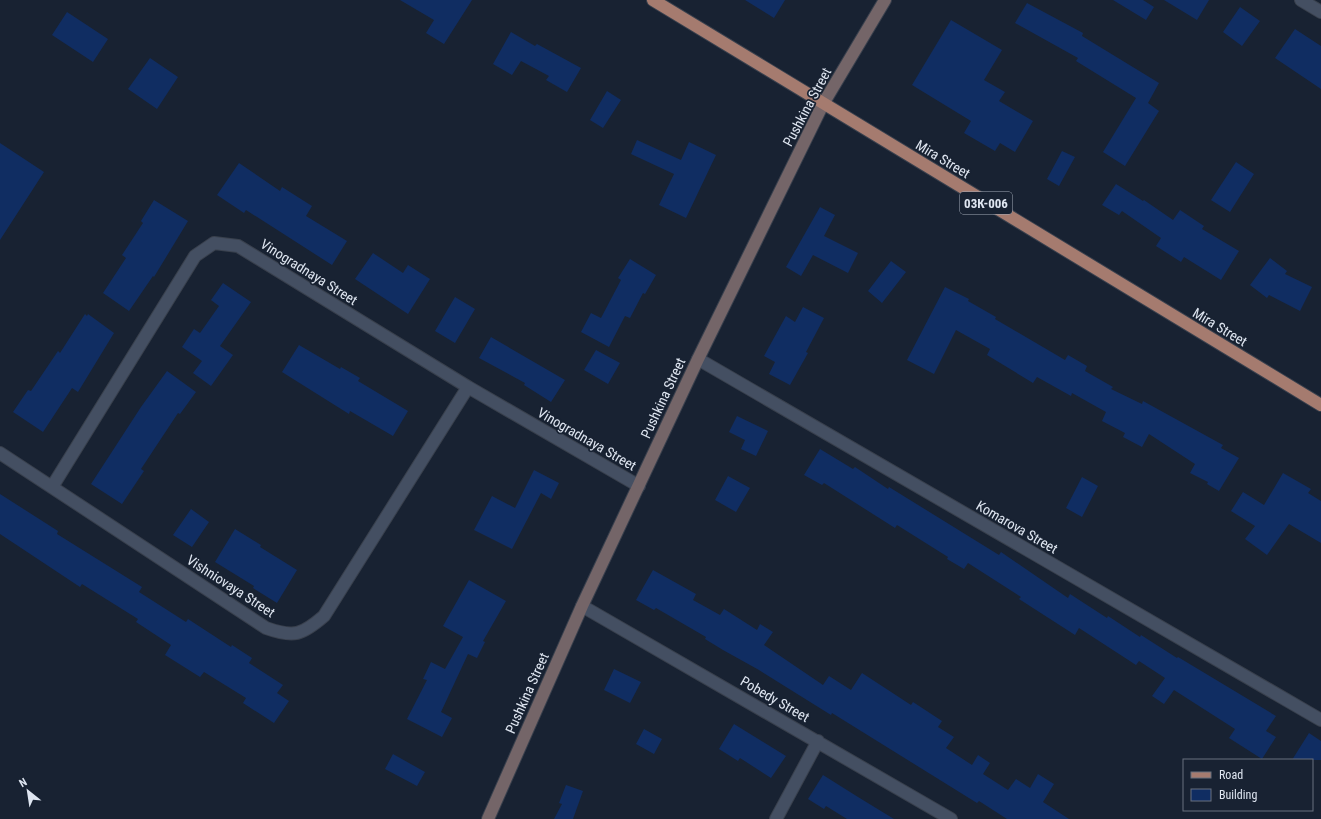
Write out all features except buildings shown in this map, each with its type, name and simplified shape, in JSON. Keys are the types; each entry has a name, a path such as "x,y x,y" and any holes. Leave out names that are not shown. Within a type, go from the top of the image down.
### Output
{"main road":[{"name":"Mira Street","path":"653,0 1321,405"}],"street":[{"name":"Pushkina Street","path":"488,819 582,606 698,359 823,104 885,0"},
{"path":"1301,0 1321,12"},
{"name":"Vinogradnaya Street","path":"52,487 195,256 214,243 238,246 468,387 639,486"},
{"name":"Komarova Street","path":"698,359 1321,720"},
{"name":"Vishniovaya Street","path":"0,453 266,628 286,635 309,630 324,616 468,387"},
{"name":"Pobedy Street","path":"582,606 951,819"},
{"path":"776,819 818,741"}]}
